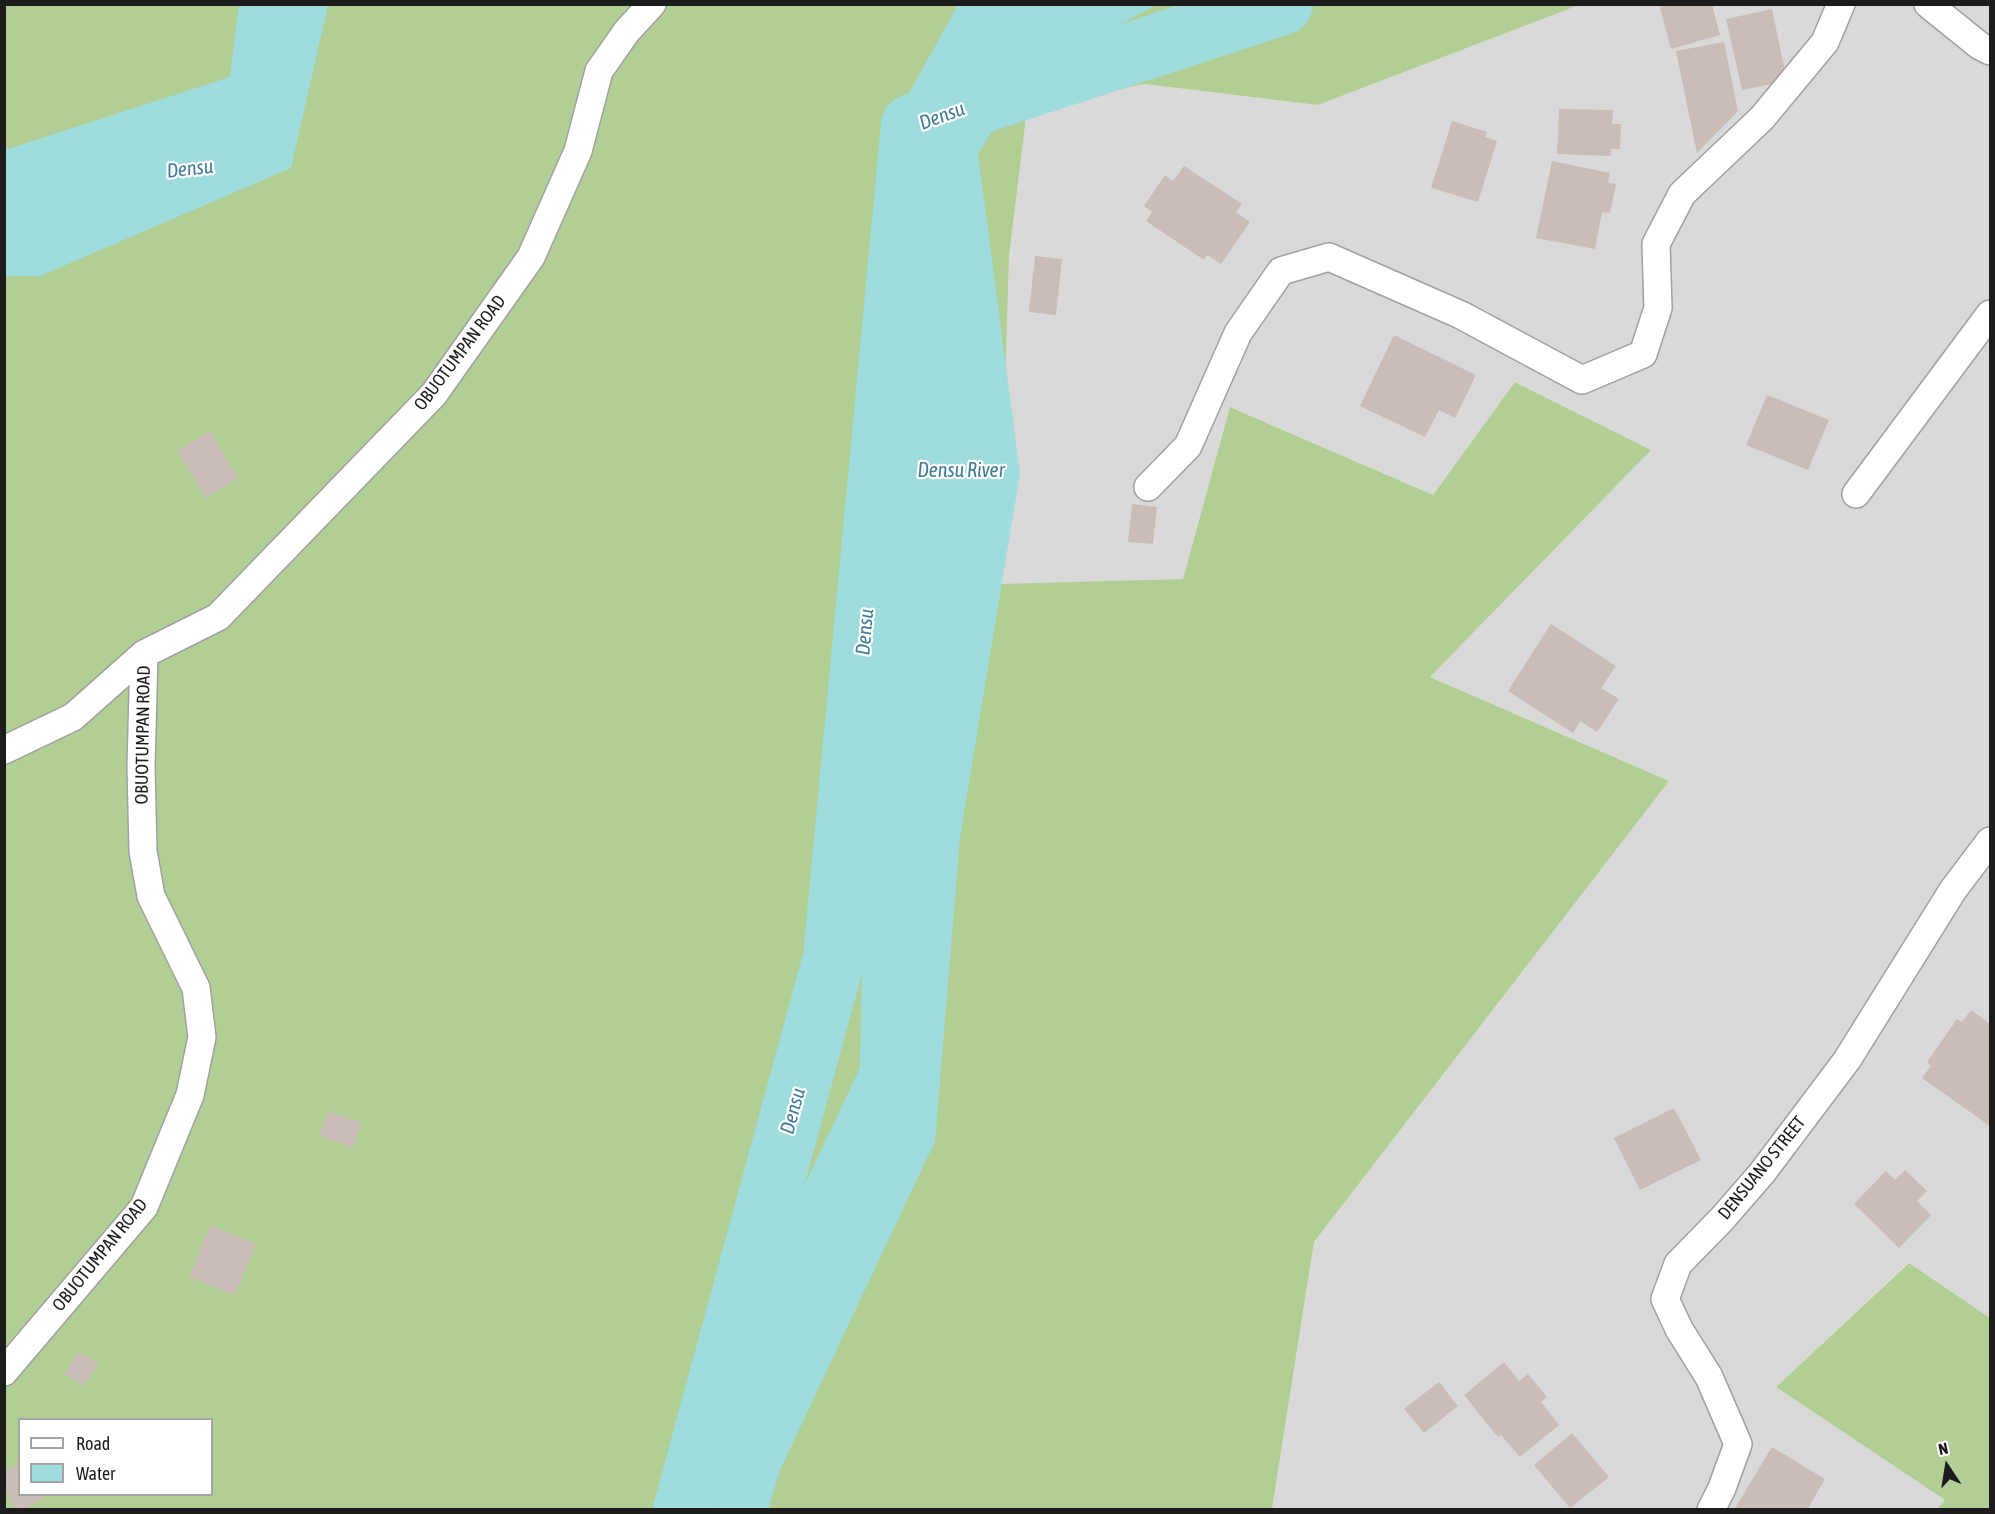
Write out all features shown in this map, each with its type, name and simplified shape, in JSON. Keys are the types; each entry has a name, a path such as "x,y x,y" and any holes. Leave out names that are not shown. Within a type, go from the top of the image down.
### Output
{"street":[{"name":"OBUOTUMPAN ROAD","path":"4,1372 144,1207 190,1095 202,1036 196,987 152,897 143,852 141,767 144,654 218,616 434,394 531,256 578,151 599,71 627,31 652,4"},
{"path":"1148,487 1188,446 1238,333 1281,271 1329,257 1461,315 1582,380 1643,354 1658,308 1656,244 1682,194 1762,118 1826,42 1842,4"},
{"path":"1928,4 1980,46 1990,51"},
{"path":"1856,494 1990,314"},
{"path":"4,750 74,717 144,654"},
{"name":"DENSUANO STREET","path":"1711,1509 1722,1488 1738,1444 1709,1377 1679,1329 1665,1299 1678,1264 1762,1173 1847,1060 1953,890 1990,841"}],"shaded area":[{"path":"1579,5 1990,5 1990,1318 1908,1263 1776,1387 1946,1500 1937,1509 1272,1509 1314,1242 1669,781 1430,677 1650,450 1516,382 1433,495 1231,407 1183,579 999,585 1009,257 1027,110 1144,84 1318,105"}],"green space":[{"path":"5,5 1579,5 1318,105 1144,84 1027,110 1009,257 999,584 1183,579 1230,407 1433,495 1515,382 1651,450 1430,677 1669,781 1314,1242 1272,1509 5,1510"},
{"path":"1909,1263 1990,1318 1990,1509 1937,1509 1945,1500 1776,1387"}],"water":[{"path":"239,5 328,5 291,168 40,276 5,276 5,150 230,77"},
{"name":"Densu River","path":"958,5 1156,5 1027,75 978,154 1020,473 960,837 935,1141 780,1470 768,1509 682,1509 716,1371 860,1068 866,755 911,389 885,136"}],"building":[{"path":"1659,4 1712,4 1720,35 1671,49"},
{"path":"1772,9 1787,81 1742,90 1726,19"},
{"path":"1724,42 1738,111 1697,153 1676,51"},
{"path":"1559,109 1613,110 1612,124 1621,124 1620,149 1611,149 1611,156 1557,154"},
{"path":"1452,121 1487,132 1485,137 1497,141 1478,202 1431,188"},
{"path":"1552,161 1610,173 1608,183 1616,184 1610,213 1602,212 1595,249 1536,238"},
{"path":"1184,166 1242,204 1236,212 1250,222 1221,264 1207,255 1204,260 1146,221 1152,212 1144,206 1165,175 1173,181"},
{"path":"1035,256 1062,259 1056,315 1029,312"},
{"path":"1394,335 1476,375 1455,418 1439,410 1425,437 1360,406"},
{"path":"1767,395 1829,420 1808,470 1746,445"},
{"path":"210,431 238,478 206,498 177,451"},
{"path":"1132,504 1157,507 1153,544 1128,542"},
{"path":"1551,624 1616,666 1601,688 1619,699 1597,732 1580,721 1573,733 1508,691"},
{"path":"1971,1010 1990,1024 1990,1126 1922,1078 1931,1066 1927,1062 1957,1019 1962,1022"},
{"path":"1674,1108 1701,1160 1640,1190 1614,1138"},
{"path":"329,1111 362,1123 353,1148 319,1136"},
{"path":"1905,1170 1927,1191 1917,1201 1931,1215 1899,1248 1854,1204 1886,1171 1895,1180"},
{"path":"210,1225 256,1244 235,1295 189,1277"},
{"path":"79,1351 98,1363 84,1386 64,1374"},
{"path":"1504,1362 1519,1381 1528,1374 1547,1397 1541,1402 1559,1425 1520,1457 1501,1435 1498,1437 1464,1395"},
{"path":"1439,1382 1458,1406 1424,1433 1404,1409"},
{"path":"1572,1433 1609,1477 1570,1508 1534,1465"},
{"path":"1772,1447 1825,1479 1807,1510 1734,1510"},
{"path":"18,1464 18,1496 42,1496 43,1499 23,1510 16,1510 4,1487 4,1472"}],"waterway":[{"name":"Densu","path":"684,1510 834,958 912,125 1282,4"}]}
